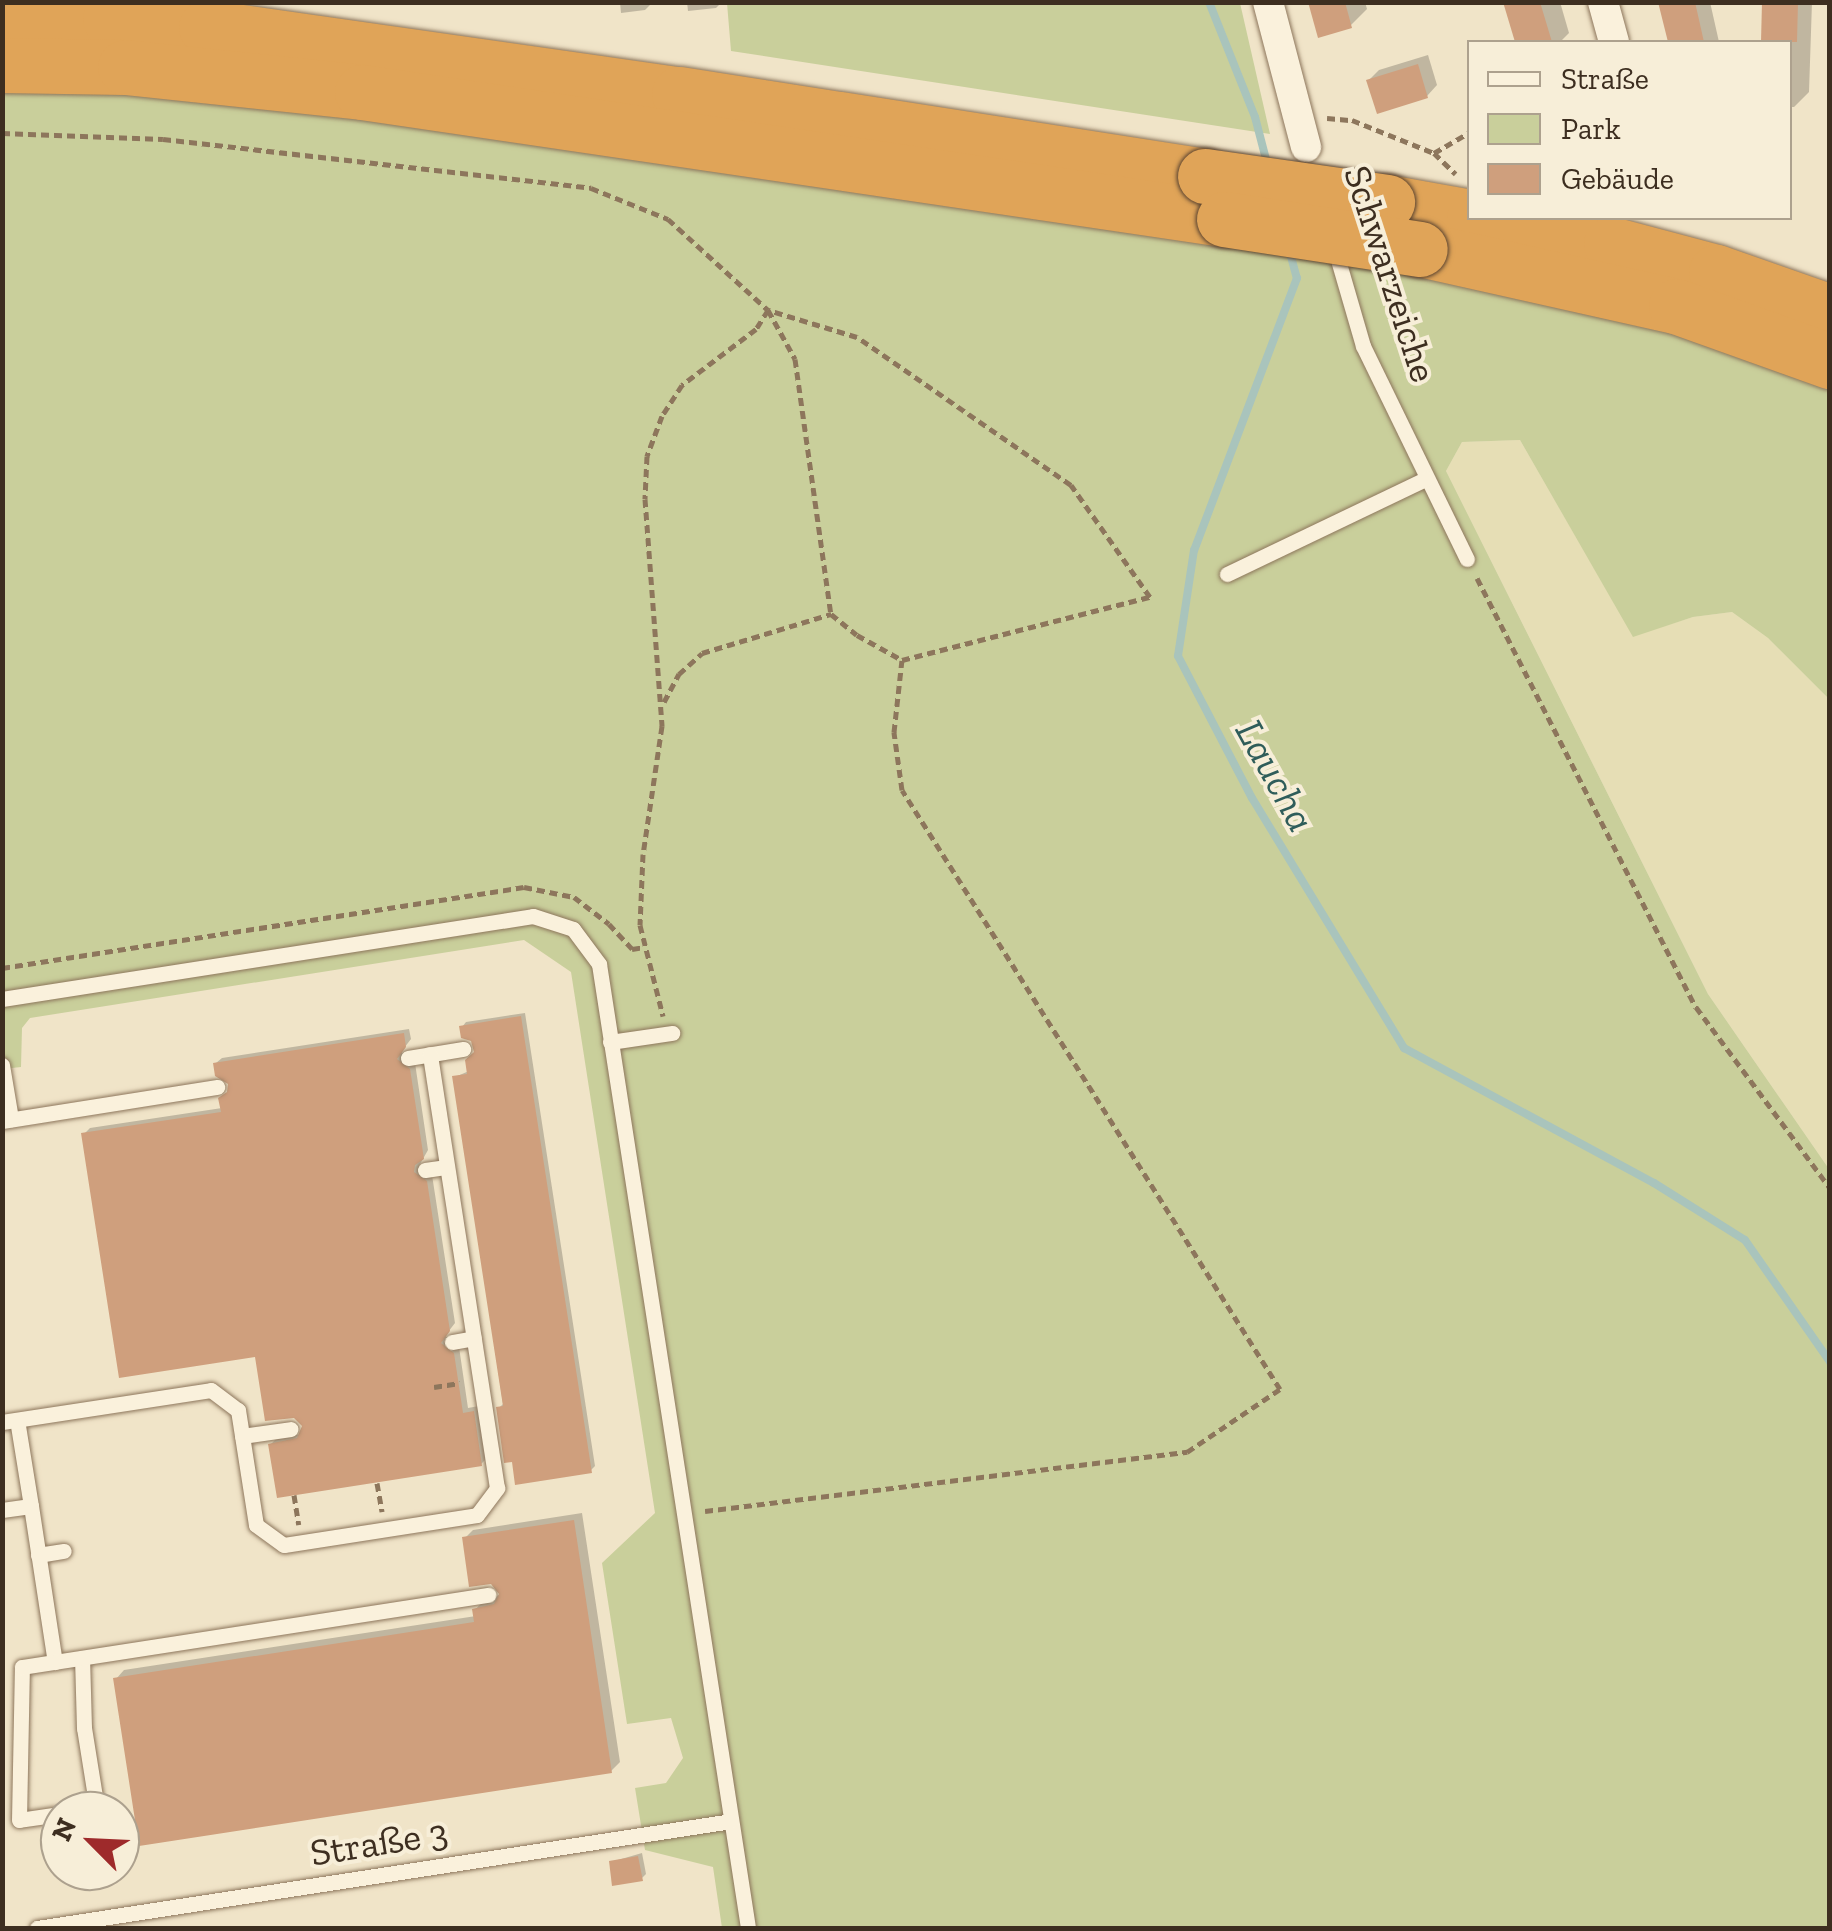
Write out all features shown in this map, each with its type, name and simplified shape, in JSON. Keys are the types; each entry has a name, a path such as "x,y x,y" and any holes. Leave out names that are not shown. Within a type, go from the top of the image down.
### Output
{"highway":[{"path":"2,17 110,18 206,27 679,94 1215,197 1420,249 1676,306 1830,361"},
{"path":"2,65 125,67 362,92 1215,197 1387,202 1467,216"},
{"path":"1488,220 1612,244 1716,272 1830,312"}],"street":[{"name":"Schwarzeiche","path":"1268,2 1306,147"},
{"path":"1603,2 1613,40"}],"lane":[{"name":"Schwarzeiche","path":"1306,147 1363,346 1467,559"},
{"path":"1227,574 1425,479"},
{"path":"2,999 533,916 573,930 598,964 748,1928"},
{"path":"610,1042 670,1033"},
{"path":"408,1058 463,1049"},
{"path":"55,1662 31,1506 10,1421 211,1390 238,1410 256,1525 284,1546 477,1515 497,1488 430,1054"},
{"path":"2,1065 7,1120 217,1087"},
{"path":"426,1170 447,1166"},
{"path":"450,1186 468,1184"},
{"path":"452,1342 474,1338"},
{"path":"482,1389 500,1386"},
{"path":"242,1436 291,1429"},
{"path":"2,1510 31,1506"},
{"path":"38,1554 64,1551"},
{"path":"40,1817 20,1820 22,1667 488,1594"},
{"path":"82,1658 84,1728 94,1791"},
{"name":"Straße 3","path":"37,1928 731,1821"}],"path":[{"path":"1293,102 1325,118 1352,120 1434,153 1467,183"},
{"path":"2,133 163,140 591,188 668,219 768,310 795,359 830,614 857,635 902,660 1150,597 1071,485 856,338 768,310"},
{"path":"1434,153 1467,134"},
{"path":"670,1033 644,947 640,889 662,706 645,499 648,456 662,416 682,386 756,328 768,310"},
{"path":"1467,559 1696,1007 1830,1188"},
{"path":"662,706 679,674 702,653 830,614"},
{"path":"684,1514 1187,1452 1280,1388 902,790 894,732 902,660"},
{"path":"2,968 524,887 574,897 601,916 632,949 644,947"},
{"path":"294,1495 302,1542"}],"shaded area":[{"path":"1520,440 1633,636 1693,617 1732,612 1768,638 1829,699 1829,1169 1708,994 1446,471 1462,442"}],"green space":[{"path":"727,3 1240,3 1270,134 731,51"},
{"path":"3,91 89,92 403,118 1567,299 1829,381 1829,699 1768,638 1732,612 1693,617 1633,637 1520,440 1462,442 1446,471 1708,994 1829,1169 1829,1928 722,1928 713,1867 645,1850 635,1788 666,1783 683,1758 671,1718 627,1724 602,1563 655,1513 571,972 524,940 30,1018 22,1028 21,1067 3,1069"}],"building":[{"path":"1308,2 1345,2 1352,28 1318,38"},
{"path":"1503,2 1540,2 1551,40 1514,40"},
{"path":"1658,2 1695,2 1704,40 1668,40"},
{"path":"1762,2 1798,2 1797,42 1761,40"},
{"path":"1418,64 1428,98 1377,114 1366,80"},
{"path":"521,1016 592,1473 515,1485 512,1462 504,1463 496,1407 503,1406 452,1076 467,1074 465,1060 474,1052 471,1041 461,1038 459,1026"},
{"path":"404,1033 406,1047 397,1059 410,1069 424,1159 415,1165 414,1172 427,1181 450,1331 441,1343 454,1353 463,1413 474,1411 482,1466 277,1498 268,1444 297,1438 302,1426 294,1418 265,1421 255,1357 119,1378 81,1133 221,1112 218,1098 227,1092 228,1084 215,1076 213,1063"},
{"path":"574,1520 612,1773 140,1846 140,1791 130,1791 113,1678 474,1622 472,1609 494,1604 499,1594 491,1584 469,1587 462,1537"},
{"path":"638,1856 643,1881 612,1886 609,1861"}],"waterway":[{"name":"Laucha","path":"1209,2 1255,117 1267,163"},
{"name":"Laucha","path":"1289,249 1297,278 1194,550 1178,656 1252,798 1404,1048 1654,1183 1745,1240 1830,1362"}]}
